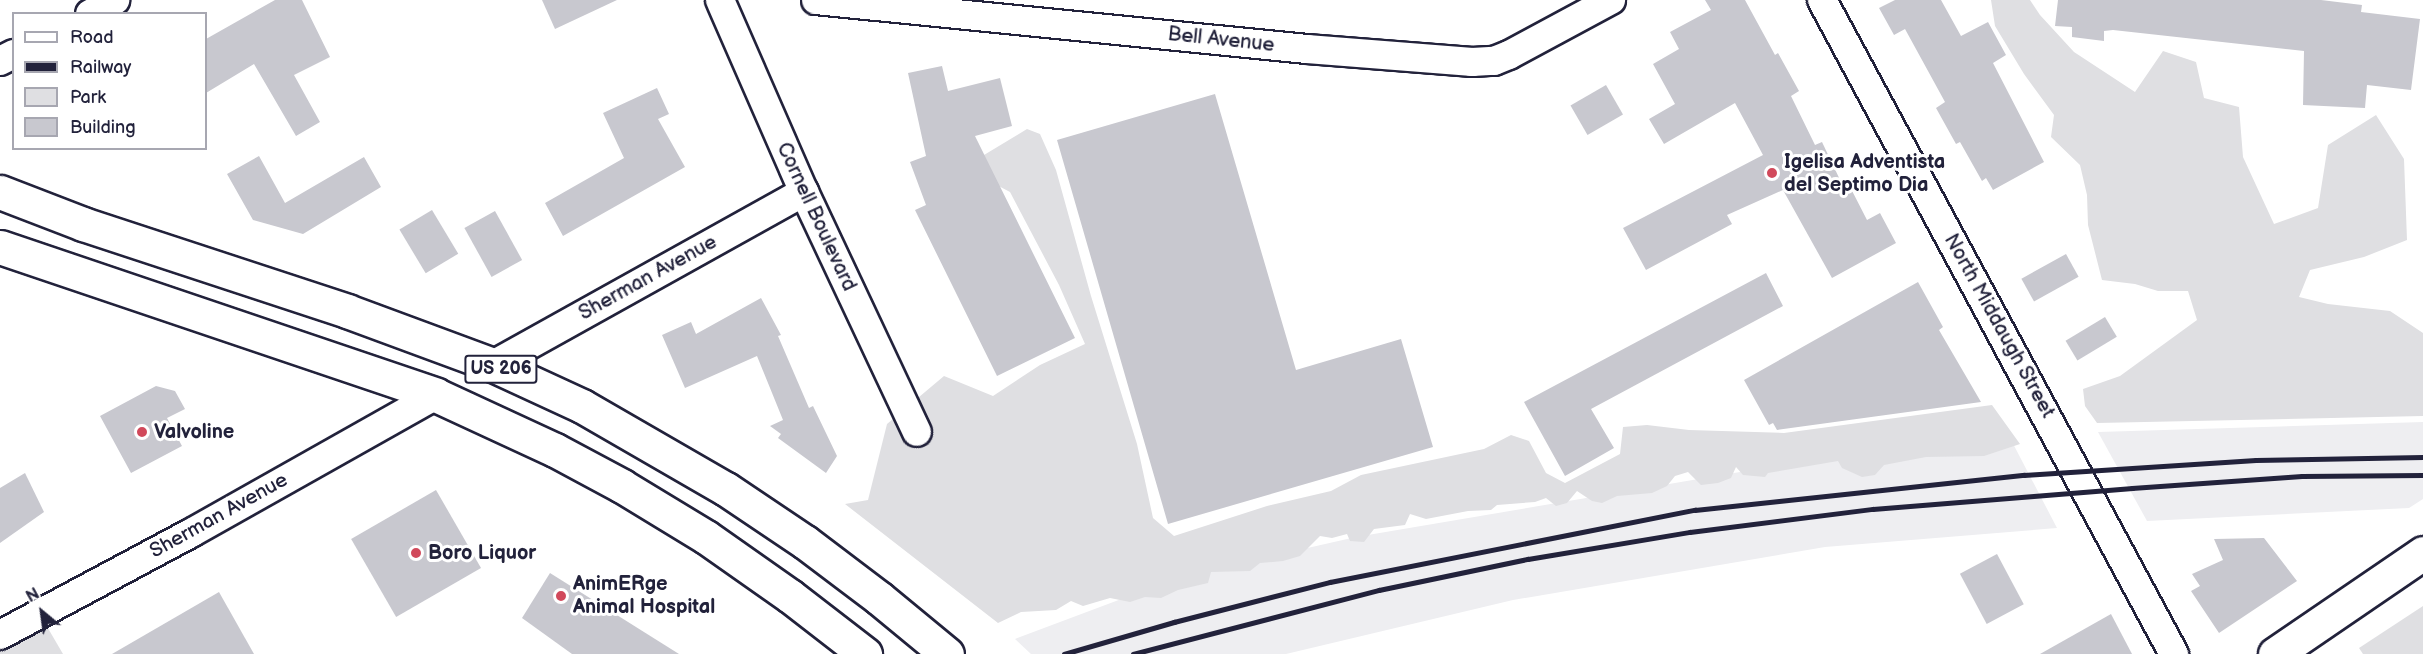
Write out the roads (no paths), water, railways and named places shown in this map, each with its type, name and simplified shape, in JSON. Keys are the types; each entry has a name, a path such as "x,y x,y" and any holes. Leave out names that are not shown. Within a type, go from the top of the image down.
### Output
{"main road":[{"name":"US 206","path":"0,192 82,224 347,311 493,365 582,406 726,489 805,542 879,598 947,654"},
{"name":"US 206","path":"0,247 436,395 555,450 622,486 706,537 790,596 865,654"},
{"path":"2275,654 2423,553"}],"street":[{"path":"94,12 115,0"},
{"name":"Cornell Boulevard","path":"720,0 804,192 916,432"},
{"name":"Bell Avenue","path":"816,0 1307,49 1472,62 1494,61 1509,56 1611,0"},
{"name":"North Middaugh Street","path":"1822,0 2174,654"},
{"name":"Sherman Avenue","path":"493,365 804,192"},
{"name":"Sherman Avenue","path":"0,635 191,533 436,395"}],"railway":[{"path":"1064,654 1174,622 1330,582 1695,510 2024,475 2256,460 2423,457"},
{"path":"1133,654 1379,590 1528,559 1690,532 1873,509 2132,488 2302,476 2423,475"}],"place":[{"name":"Igelisa Adventista del Septimo Dia","path":"1772,173"},
{"name":"Valvoline","path":"142,432"},
{"name":"Boro Liquor","path":"416,553"},
{"name":"AnimERge Animal Hospital","path":"561,596"}]}
